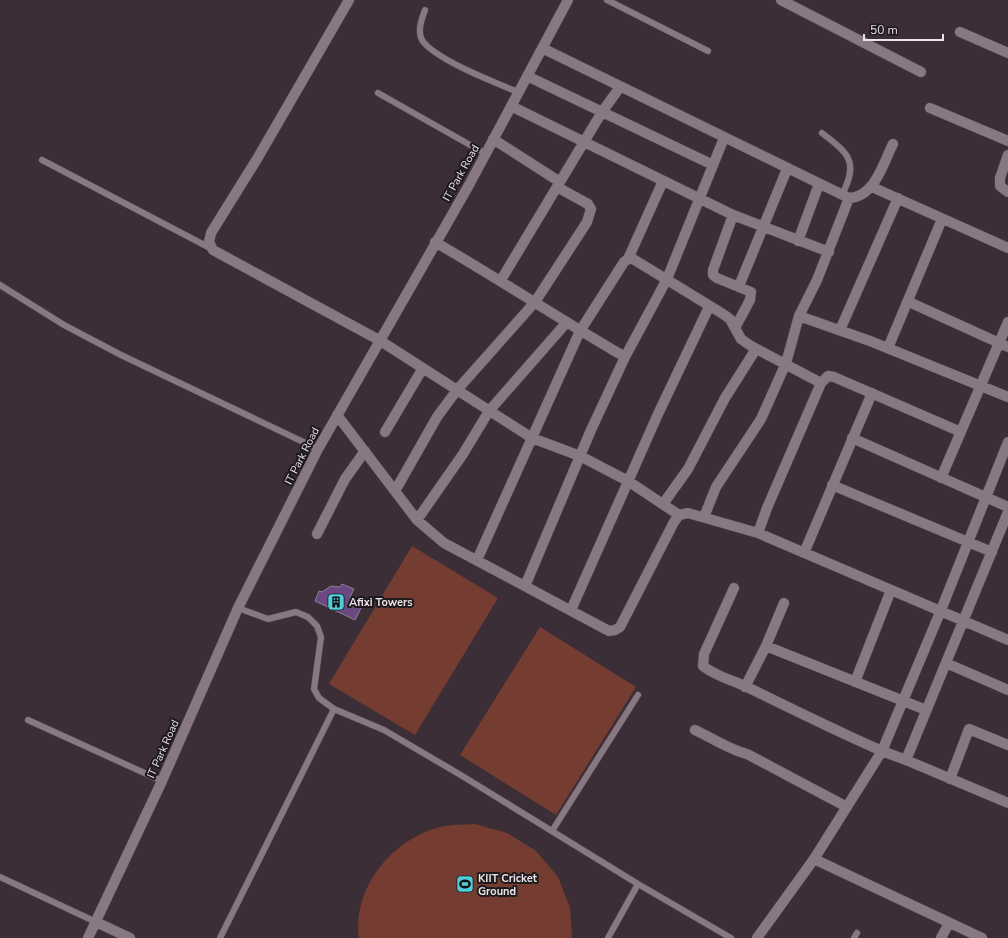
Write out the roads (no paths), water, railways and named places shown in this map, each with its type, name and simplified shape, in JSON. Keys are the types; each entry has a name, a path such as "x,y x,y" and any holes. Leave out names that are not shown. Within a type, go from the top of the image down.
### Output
{"street":[{"path":"349,0 257,159 211,233 209,242 213,250 379,340 532,438 580,456 628,481 679,515 688,513 758,533 941,610 1008,640"},
{"name":"IT Park Road","path":"88,938 162,781 238,608 318,449 486,154 568,0"},
{"path":"781,0 922,72"},
{"path":"960,32 1008,53"},
{"path":"542,48 787,169 846,196 863,195 872,187 893,144"},
{"path":"527,76 713,166"},
{"path":"501,280 602,112 620,87"},
{"path":"511,106 733,215 828,252"},
{"path":"930,108 1008,141"},
{"path":"525,586 580,456 625,357 667,279 724,138"},
{"path":"395,491 438,417 458,390 535,302 590,214 591,209 588,204 493,139"},
{"path":"1008,155 1000,178 1000,186 1008,192"},
{"path":"739,286 787,169"},
{"path":"476,560 580,331 624,262 628,259 663,181"},
{"path":"798,241 819,184"},
{"path":"872,187 1008,248"},
{"path":"704,517 716,487 761,419 786,364 799,316 828,252 846,196"},
{"path":"840,330 898,198"},
{"path":"733,215 713,270 713,275 751,292 752,296 735,328"},
{"path":"888,348 909,302 942,219"},
{"path":"435,242 501,280 580,331 625,357"},
{"path":"628,259 633,259 730,319 741,339 756,349 821,383"},
{"path":"909,302 1003,346"},
{"path":"571,610 628,481 709,307"},
{"path":"799,316 888,348 1008,397"},
{"path":"417,520 463,454 489,411 567,322"},
{"path":"941,478 981,386 1003,346 1008,322"},
{"path":"663,504 688,469 724,398 756,349"},
{"path":"385,432 423,368"},
{"path":"758,533 767,508 821,383 828,376 834,377 872,393 961,432"},
{"path":"804,553 872,393"},
{"path":"337,415 417,520 444,543 609,631 620,627 679,515"},
{"path":"852,438 1008,507"},
{"path":"757,938 814,859 882,751 941,610 1008,442"},
{"path":"317,534 345,479 365,451"},
{"path":"832,486 992,552"},
{"path":"906,760 992,552 1005,528 1008,512"},
{"path":"734,588 704,654 703,666 710,672 745,687 823,726 1008,803"},
{"path":"855,682 891,590"},
{"path":"745,687 766,646 784,603"},
{"path":"766,646 926,710"},
{"path":"946,664 1008,690"},
{"path":"950,779 969,729 1008,745"},
{"path":"695,730 727,745 734,751 747,754 847,807"},
{"path":"814,859 982,938"},
{"path":"96,922 130,938"},
{"path":"941,938 949,923"}],"lane":[{"path":"607,0 708,51"},
{"path":"425,10 420,29 422,39 434,52 485,79 518,92"},
{"path":"378,93 486,154"},
{"path":"822,133 845,152 849,160 852,171 846,196"},
{"path":"42,160 213,250"},
{"path":"0,285 52,317 121,355 318,449"},
{"path":"238,608 268,619 296,612 308,617 317,626 321,637 314,689 319,698 334,709 384,730 459,774 726,937"},
{"path":"552,831 638,695"},
{"path":"220,938 334,709"},
{"path":"28,720 162,781"},
{"path":"0,877 96,922"},
{"path":"608,938 638,884"}],"place":[{"name":"Afixi Towers","path":"336,602"},
{"name":"KIIT Cricket Ground","path":"465,884"}]}
